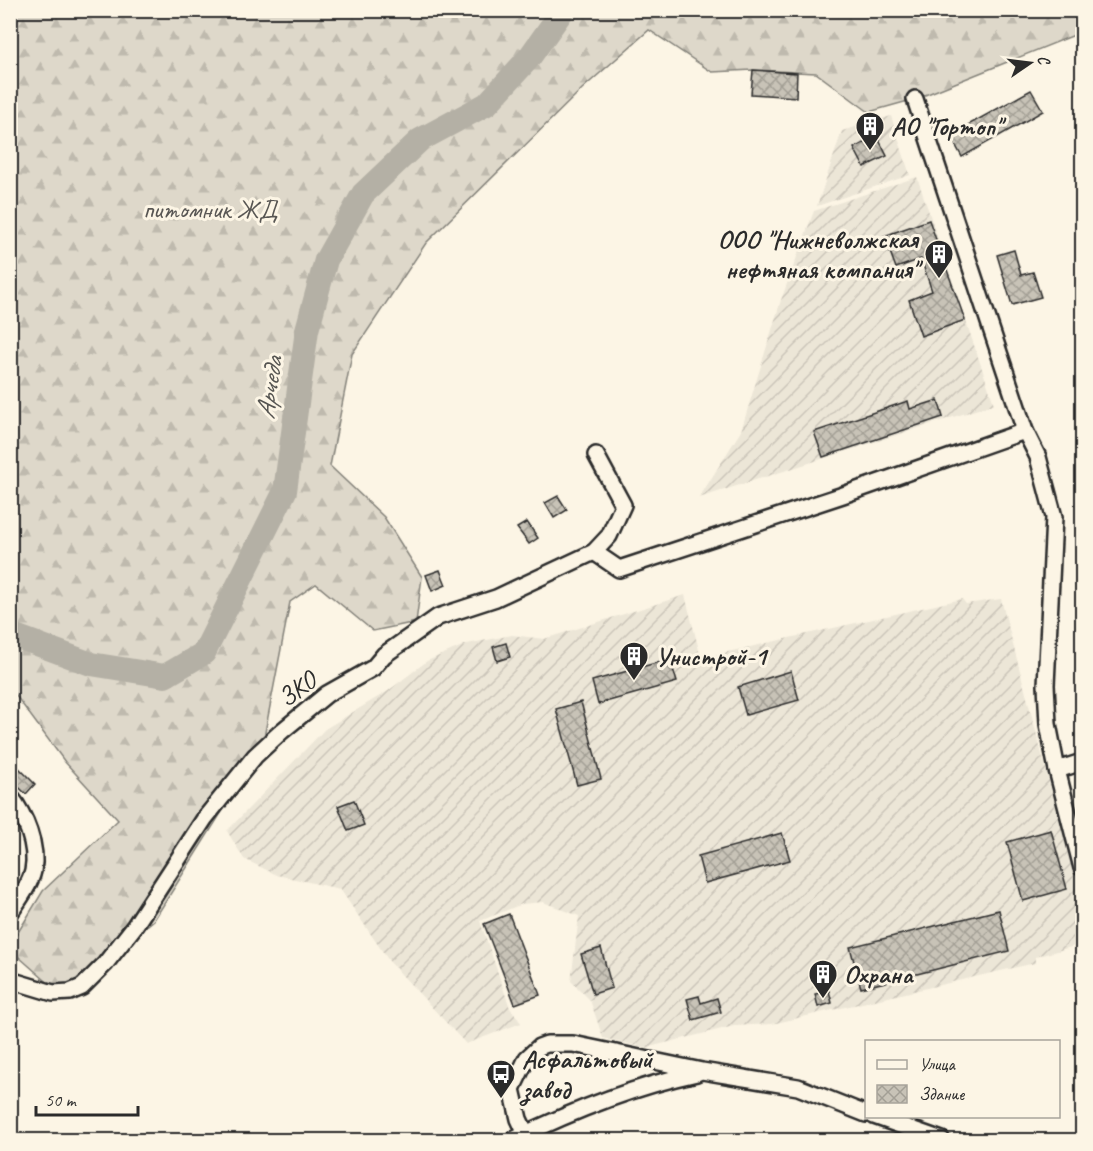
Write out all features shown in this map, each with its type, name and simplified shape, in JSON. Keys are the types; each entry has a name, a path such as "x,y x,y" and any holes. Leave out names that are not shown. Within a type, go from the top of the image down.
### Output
{"street":[{"path":"915,99 1025,431 1038,458 1054,517 1046,685 1048,724 1057,770 1083,868"},
{"path":"594,552 620,569 843,495 1025,431"},
{"name":"ЗКО","path":"10,980 53,993 70,992 82,987 105,964 134,927 205,818 255,756 299,716 327,694 373,668 384,655 438,617 496,598 594,552 609,536 624,505 596,455"},
{"path":"1057,770 1083,762"},
{"path":"10,796 20,808 32,843 33,871 10,913"},
{"path":"702,1071 656,1082 612,1097 520,1137 519,1119 512,1089 527,1058 538,1047 573,1044 798,1088 865,1113"},
{"path":"880,1118 942,1140"}],"shaded area":[{"path":"891,116 910,175 817,206 842,131"},
{"name":"ООО \"Нижневолжская нефтяная компания\"","path":"917,177 994,404 699,498 741,431 781,300 814,211"},
{"path":"685,595 701,658 962,599 966,604 1001,599 1082,906 1082,944 1035,957 1035,963 772,1024 734,1026 645,1048 603,1038 590,1000 571,981 579,916 543,902 522,904 480,921 510,1008 521,1023 466,1044 389,961 340,889 277,875 244,859 227,831 325,729 388,691 427,661 467,644 512,635 544,639"}],"green space":[{"name":"питомник ЖД","path":"11,11 1082,11 1082,32 915,99 869,112 816,73 753,70 712,72 649,30 582,89 426,243 352,354 330,466 384,517 422,577 416,622 373,631 316,584 290,602 262,748 154,920 62,995 11,950 11,944 43,891 118,820 65,762 11,689"}],"building":[{"path":"753,70 797,73 796,97 751,94"},
{"path":"1031,90 1043,111 962,157 950,135"},
{"name":"АО \"Гортоп\"","path":"877,136 887,156 864,167 854,148"},
{"name":"ООО \"Нижневолжская нефтяная компания\"","path":"929,220 965,320 921,336 909,300 932,291 921,259 896,268 884,236"},
{"path":"1014,250 1021,275 1033,272 1041,297 1012,305 997,255"},
{"path":"938,400 943,417 823,457 814,432 908,401 910,409"},
{"path":"558,496 567,510 554,518 545,503"},
{"path":"527,522 538,538 529,544 517,528"},
{"path":"440,570 446,585 432,591 426,575"},
{"path":"506,643 510,657 497,661 493,647"},
{"name":"Унистрой-1","path":"670,659 677,682 598,704 592,681"},
{"path":"791,671 799,700 746,715 738,687"},
{"path":"581,702 601,779 577,785 556,709"},
{"path":"10,759 35,784 26,794 10,779"},
{"path":"354,800 364,825 348,831 338,806"},
{"path":"1051,830 1067,889 1023,901 1007,842"},
{"path":"782,833 790,860 705,883 698,856"},
{"path":"999,910 1009,951 861,988 850,947"},
{"path":"509,914 540,995 515,1004 484,924"},
{"path":"601,948 612,988 593,994 581,954"},
{"name":"Охрана","path":"829,991 832,1003 818,1007 815,994"},
{"path":"699,996 701,1003 717,998 721,1012 693,1020 687,999"}],"waterway":[{"name":"Арчеда","path":"10,634 91,664 165,676 204,653 285,491 307,330 326,260 363,194 420,140 487,104 529,58 563,10"}],"place":[{"name":"АО \"Гортоп\"","path":"870,152"},
{"name":"ООО \"Нижневолжская нефтяная компания\"","path":"939,280"},
{"name":"Унистрой-1","path":"634,682"},
{"name":"Охрана","path":"823,1000"},
{"name":"Асфальтовый завод","path":"501,1100"}]}
